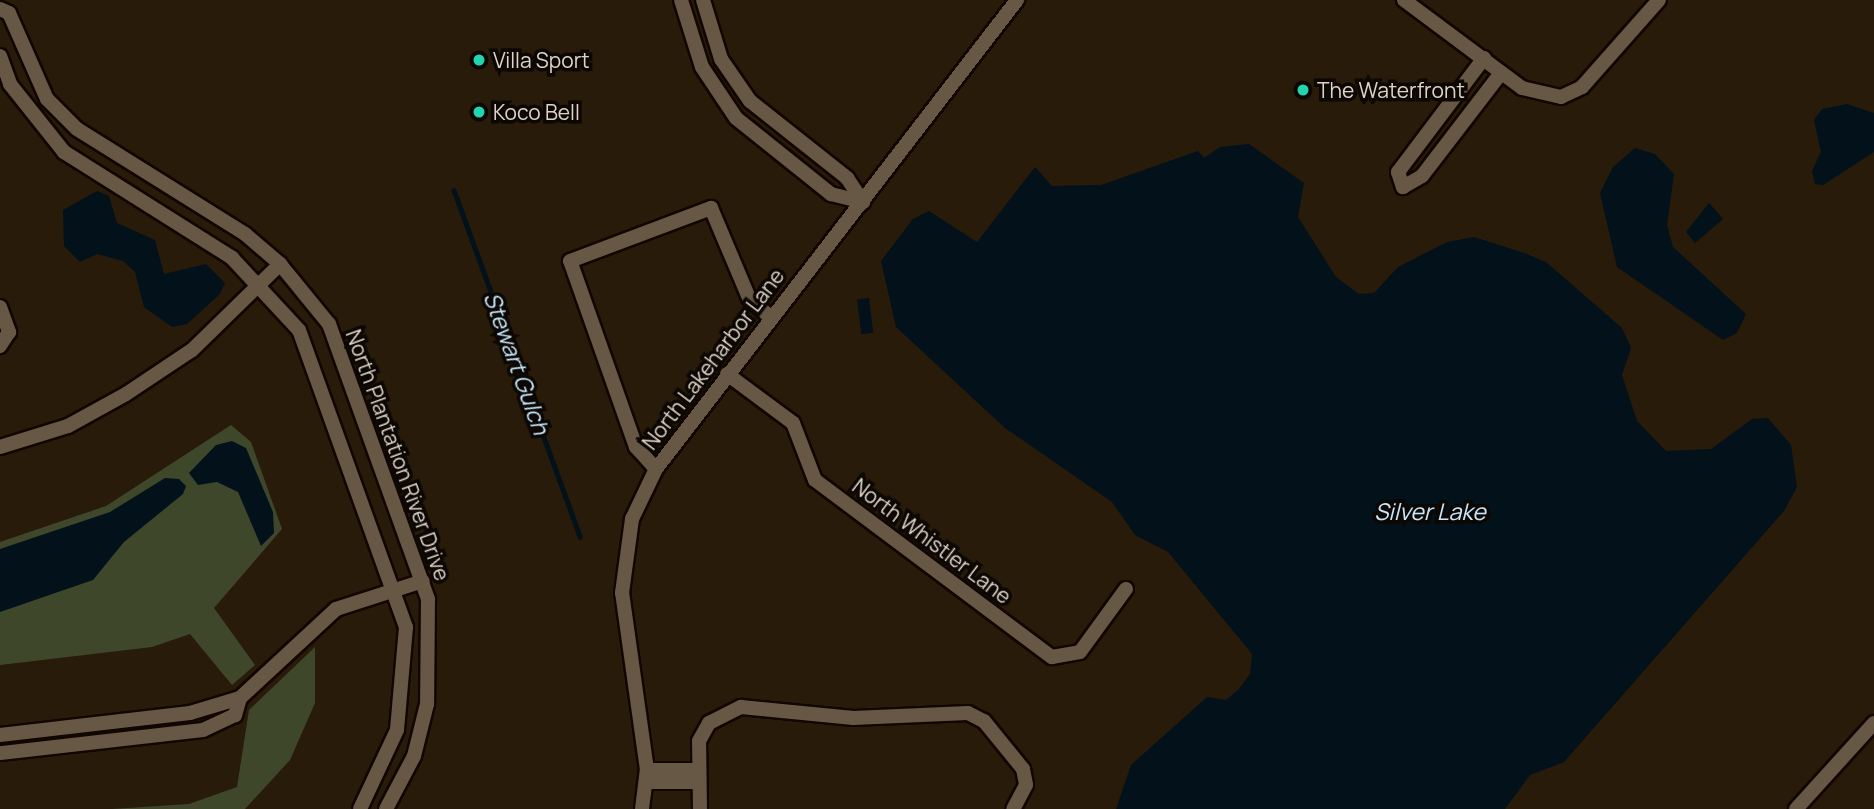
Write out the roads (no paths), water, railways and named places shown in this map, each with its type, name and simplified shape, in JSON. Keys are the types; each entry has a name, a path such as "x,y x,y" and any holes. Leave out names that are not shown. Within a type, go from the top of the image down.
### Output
{"street":[{"path":"681,0 702,67 736,118 831,194 863,202"},
{"path":"703,0 721,59 750,101 847,178 863,202"},
{"name":"North Lakeharbor Lane","path":"642,809 647,776 622,556 656,469 770,317 863,202 1017,0"},
{"path":"1404,0 1501,73 1541,96 1561,97 1583,87 1659,0"},
{"name":"North Plantation River Drive","path":"0,9 9,13 47,99 77,129 245,234 280,264 329,324 422,581 431,657 427,704 414,756 386,809"},
{"path":"0,56 10,84 64,152 232,258 260,284 299,330 396,588 406,627 404,692 382,771 359,809"},
{"path":"1484,58 1398,172 1404,187 1422,176 1501,73"},
{"path":"656,469 636,447 570,261 711,208 749,298 770,317"},
{"path":"0,447 68,426 126,394 192,350 280,264"},
{"path":"0,307 9,332 0,346"},
{"name":"North Whistler Lane","path":"727,374 793,423 815,480 1052,657 1080,652 1126,589"},
{"path":"0,735 190,713 240,698 336,609 422,581"},
{"path":"0,753 203,730 235,715 240,698"},
{"path":"700,809 696,776 699,741 709,723 741,707 853,718 968,713 984,721 1023,769 1026,785 1013,809"},
{"path":"1796,809 1874,723"},
{"path":"647,776 696,776"}],"water":[{"path":"1847,104 1874,113 1874,152 1823,185 1815,184 1812,171 1821,152 1814,120 1822,109"},
{"name":"Silver Lake","path":"1249,144 1304,183 1298,217 1336,277 1359,294 1374,293 1398,267 1447,242 1474,237 1524,253 1546,262 1622,328 1631,348 1622,375 1637,421 1666,451 1711,449 1752,419 1768,418 1791,445 1797,487 1784,511 1564,762 1530,775 1505,809 1116,809 1131,765 1207,697 1226,700 1239,689 1250,674 1252,654 1168,552 1135,535 1112,502 1005,428 896,327 881,261 913,219 929,211 977,242 1035,167 1052,186 1101,185 1198,151 1204,158 1220,147"},
{"path":"1635,148 1655,154 1674,174 1667,225 1673,247 1746,314 1737,333 1723,340 1617,267 1600,193 1613,167"},
{"path":"97,191 109,196 117,223 155,240 164,274 206,264 225,283 220,294 187,324 172,327 144,307 135,272 123,261 97,254 80,262 64,246 63,210"},
{"path":"1709,203 1723,219 1695,243 1686,232"},
{"path":"869,298 873,333 861,334 857,299"},
{"path":"232,441 246,448 273,512 274,533 261,546 238,492 217,482 198,485 189,473 216,445"},
{"path":"165,478 179,479 186,486 183,494 124,542 93,580 0,612 0,549 110,512"}],"waterway":[{"name":"Stewart Gulch","path":"454,190 580,537"}],"place":[{"name":"Villa Sport","path":"479,60"},
{"name":"The Waterfront","path":"1303,90"},
{"name":"Koco Bell","path":"479,112"}]}
